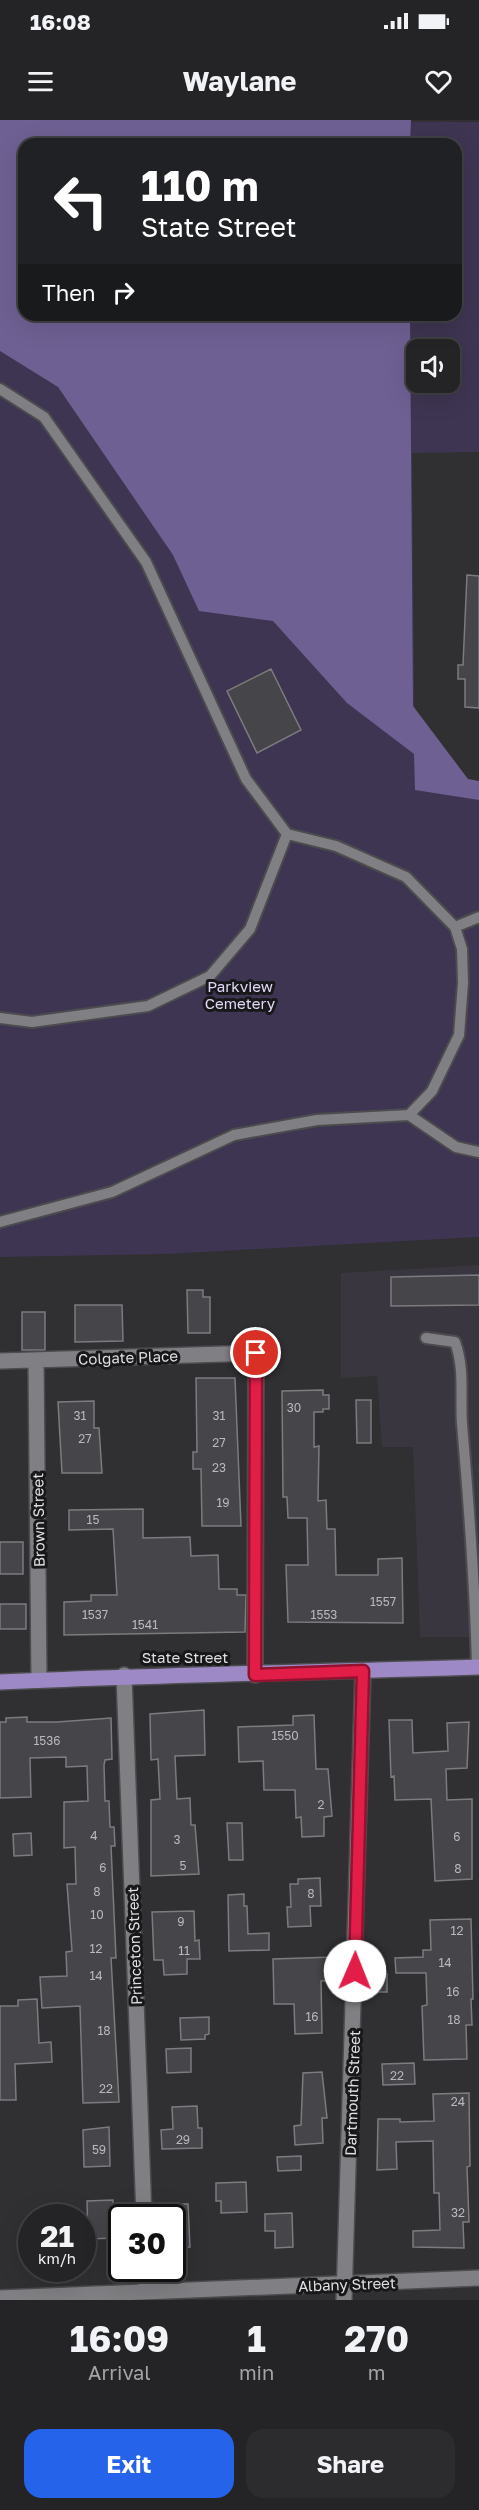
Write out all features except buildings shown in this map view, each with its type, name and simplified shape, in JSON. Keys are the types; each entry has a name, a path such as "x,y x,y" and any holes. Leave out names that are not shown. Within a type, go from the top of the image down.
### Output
{"main road":[{"name":"State Street","path":"0,1682 124,1676 255,1675 478,1667"}],"street":[{"name":"Colgate Place","path":"0,1361 256,1353 255,1675"},
{"name":"Brown Street","path":"36,1361 39,1680"},
{"name":"Dartmouth Street","path":"344,2300 363,1671"},
{"name":"Princeton Street","path":"124,1676 144,2204"},
{"name":"Albany Street","path":"0,2298 479,2278"},
{"path":"146,2282 146,2291"}],"lane":[{"path":"0,389 44,417 146,562 246,779 287,834 336,846 406,877 455,927 462,949 463,971 459,1035 432,1091 409,1115"},
{"path":"0,1018 32,1022 148,1006 210,976 250,929 287,834"},
{"path":"455,927 479,917"},
{"path":"0,1222 111,1192 234,1135 317,1120 409,1115 456,1148 479,1152"},
{"path":"426,1338 455,1342 461,1360 461,1408 472,1523 478,1667"}],"shaded area":[{"path":"0,120 411,120 410,138 18,138 18,321 410,321 410,339 406,339 406,393 411,393 413,706 468,779 479,781 479,800 415,790 414,754 347,703 273,621 199,611 173,555 58,387 0,351"},
{"path":"479,1265 479,1637 420,1637 413,1447 382,1447 377,1376 341,1378 341,1273"}],"green space":[{"name":"Parkview Cemetery","path":"0,120 479,122 479,452 412,453 415,790 479,790 479,1237 166,1254 0,1257"}],"route":[{"path":"256,1353 255,1675 363,1671 355,1971"}]}
